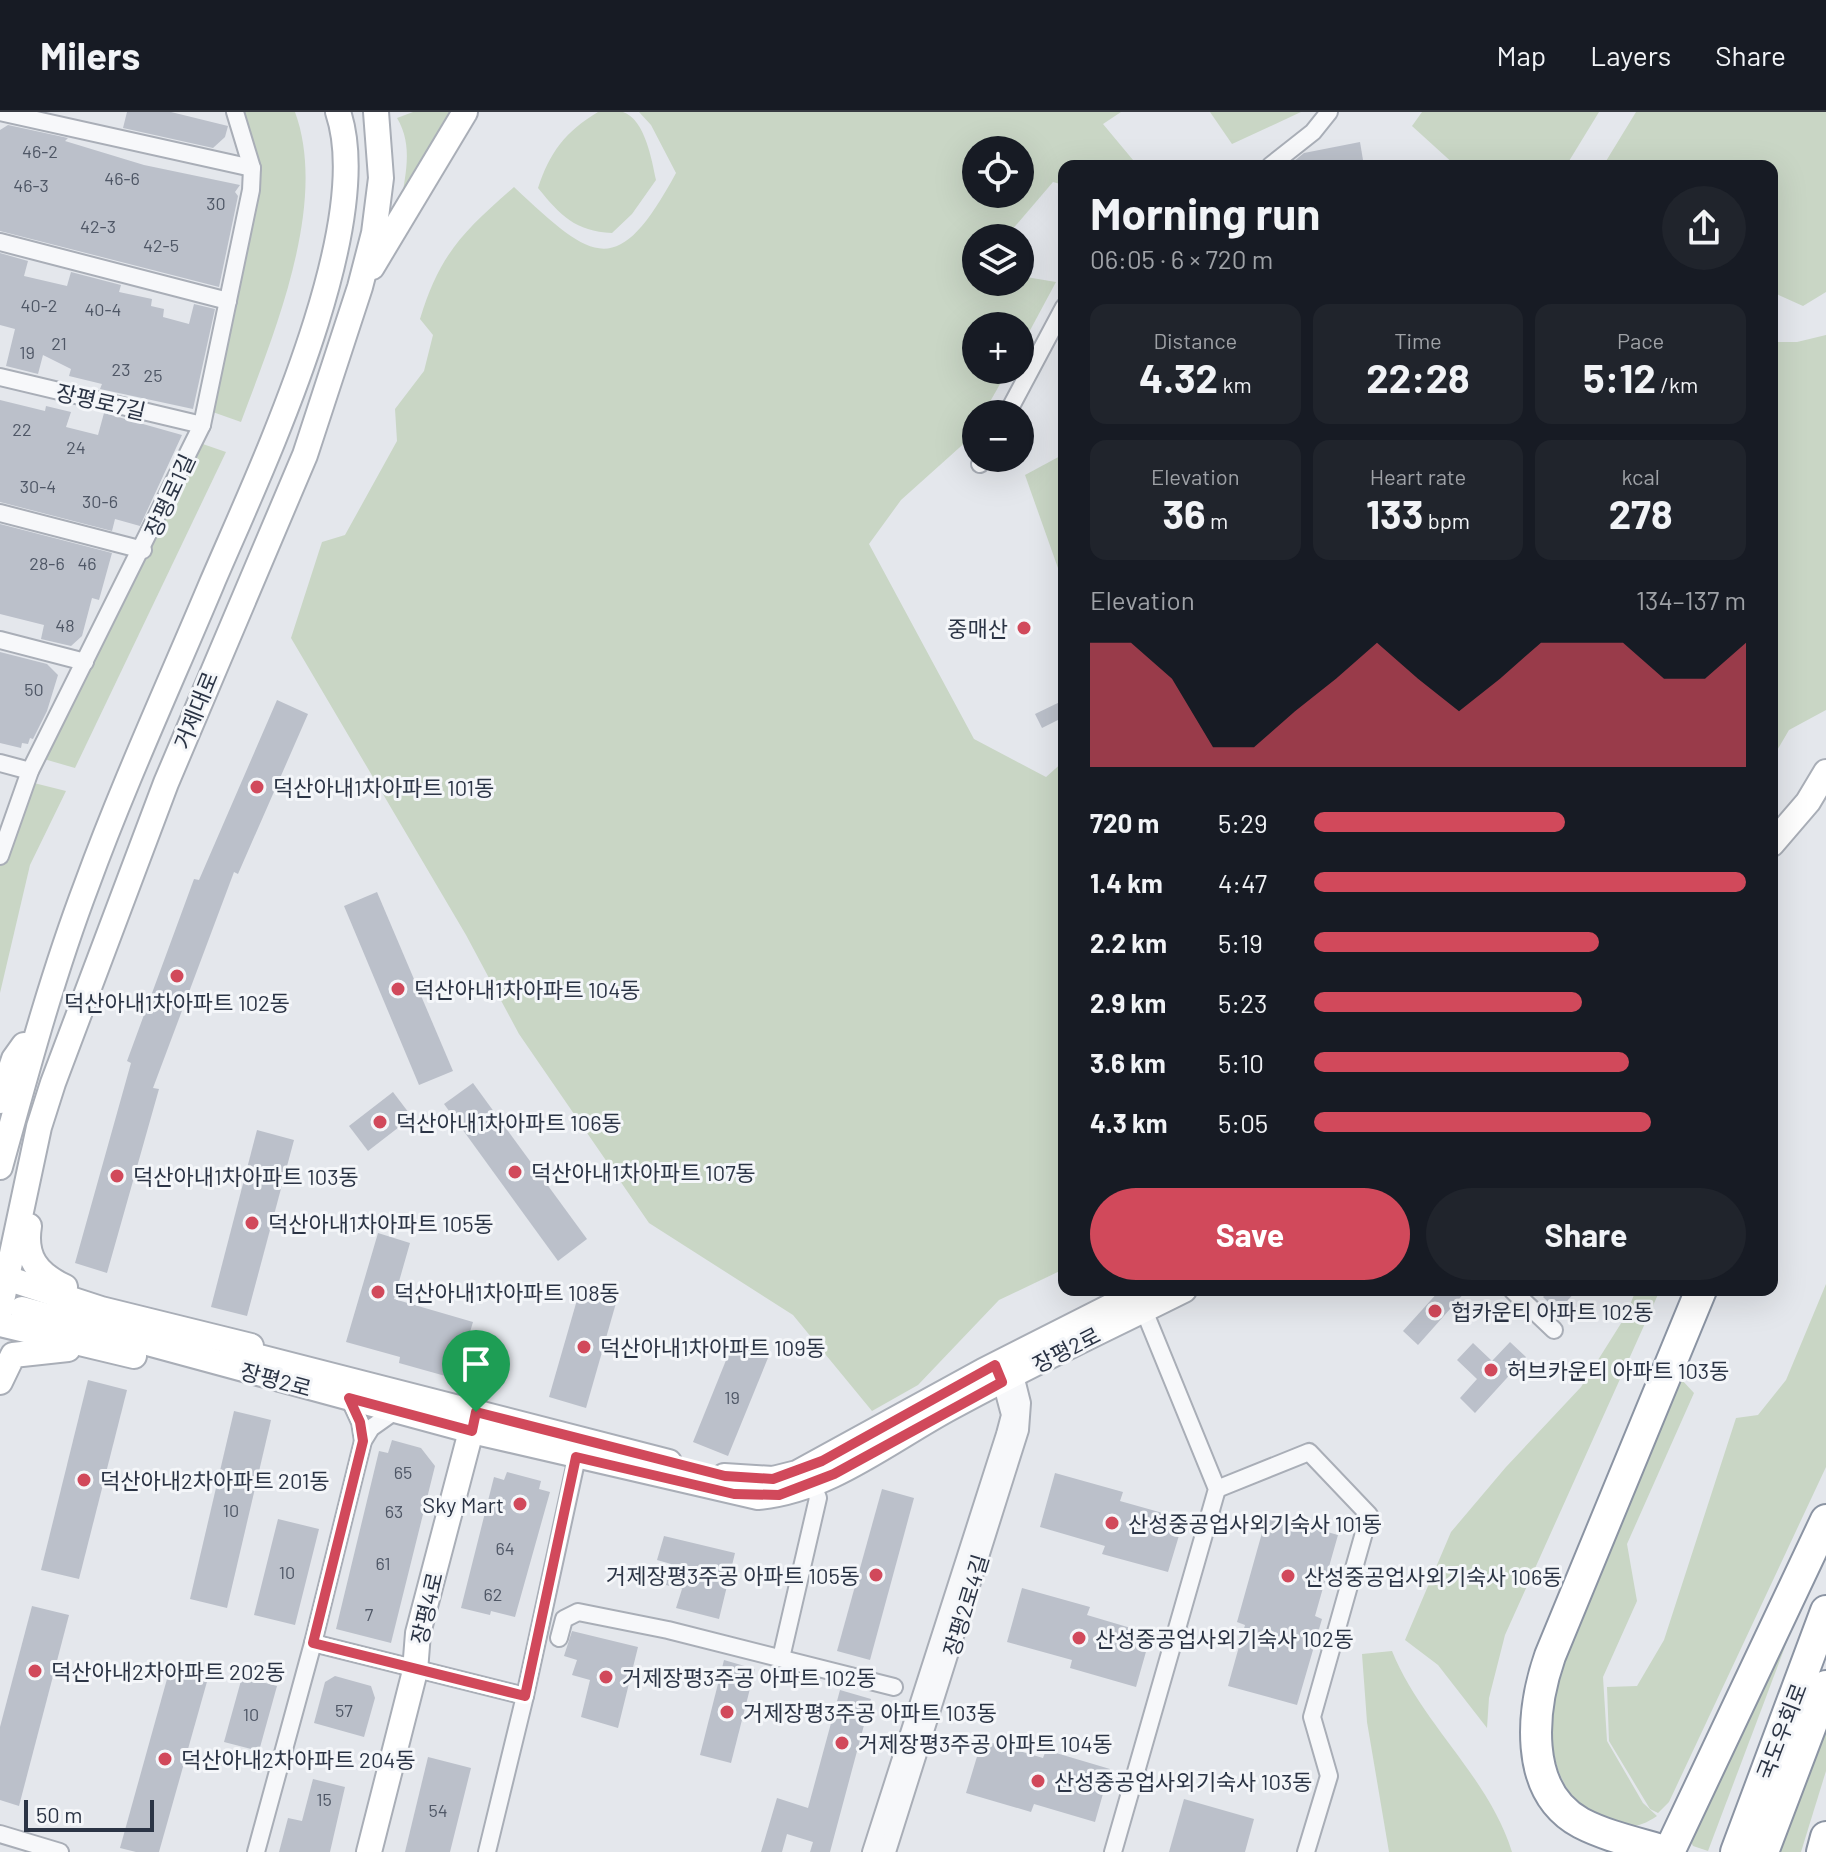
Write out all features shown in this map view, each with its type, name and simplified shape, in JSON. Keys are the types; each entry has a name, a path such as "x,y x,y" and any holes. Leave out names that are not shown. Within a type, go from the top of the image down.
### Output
{"highway":[{"path":"1678,1296 1529,1656 1519,1692 1522,1762 1536,1799 1552,1827 1572,1840 1669,1852 1826,1520"},
{"path":"1613,1845 1604,1834 1563,1810 1537,1757 1537,1693 1699,1296"},
{"name":"국도우회로","path":"1736,1852 1826,1611"},
{"name":"국도우회로","path":"1763,1852 1826,1686"},
{"path":"1613,1845 1667,1822 1698,1789"},
{"path":"1822,1852 1826,1837"}],"main road":[{"path":"360,287 465,112"},
{"path":"340,117 378,113"},
{"name":"거제대로","path":"11,1294 39,1127 166,783 305,455 360,287 374,233 381,178 378,113"},
{"name":"거제대로","path":"0,1167 86,886 273,441 309,347 341,217 345,179 340,117"},
{"path":"1778,837 1808,802 1826,772"},
{"path":"1778,851 1826,794"},
{"path":"0,1101 14,1059 25,1043 39,1034"},
{"path":"39,1127 42,1157 27,1249 40,1272 87,1315"},
{"path":"11,1294 87,1315"},
{"path":"11,1294 87,1315"},
{"name":"장평2로","path":"87,1315 268,1368 578,1449 725,1476 773,1479 809,1476 1141,1298"},
{"path":"0,1324 252,1383 268,1368"},
{"path":"0,1382 13,1355 95,1347"},
{"name":"장평2로","path":"268,1368 349,1398 395,1411 474,1422"},
{"name":"장평4로","path":"369,1852 415,1671 418,1633 474,1422"}],"street":[{"path":"0,112 252,168"},
{"name":"장평로1길","path":"0,856 30,771 143,550 202,425 251,190 252,168 235,112"},
{"path":"1278,160 1313,132 1329,112"},
{"path":"0,242 228,301"},
{"path":"1014,400 1058,318"},
{"name":"장평로7길","path":"0,377 202,425"},
{"path":"0,513 143,550"},
{"path":"0,640 85,662"},
{"path":"0,763 30,771"},
{"path":"1518,1296 1554,1330"},
{"path":"1113,1852 1217,1489 1141,1298"},
{"name":"장평2로4길","path":"871,1852 1003,1444 1010,1415 1006,1370"},
{"name":"장평2로4길","path":"887,1852 1020,1430 1022,1403 1006,1370"},
{"path":"349,1398 360,1422 363,1441"},
{"path":"256,1852 313,1643 363,1441 371,1428 395,1411"},
{"path":"487,1852 525,1696 578,1449"},
{"path":"1217,1489 1309,1452 1369,1515 1312,1717 1329,1776 1306,1852"},
{"path":"781,1658 818,1498 809,1476"},
{"path":"559,1638 564,1619 578,1612 668,1630 894,1687"},
{"path":"313,1643 415,1671 525,1696"},
{"path":"0,1834 60,1852"}],"green space":[{"path":"235,112 295,112 304,148 305,187 293,269 241,422 207,410 251,190"},
{"path":"413,112 455,112 400,208 407,151 397,118"},
{"path":"598,112 623,112 637,123 646,142 656,180 632,214 612,233 578,225 554,207 538,188 560,144 576,127"},
{"path":"639,112 1121,112 1103,124 1133,160 1058,160 1058,183 1053,182 1034,204 1034,136 962,136 962,208 1031,208 1017,224 962,224 962,296 1034,296 1034,278 1056,282 1034,323 1034,312 962,312 962,384 1000,384 991,400 962,400 962,445 901,500 869,544 974,739 1046,777 1058,766 1058,1272 999,1300 918,1385 872,1411 793,1315 649,1223 519,1034 466,935 291,638 322,542 345,535 397,441 395,409 424,371 433,335 420,319 436,277 456,245 514,187 564,231 584,244 602,249 620,245 637,232 676,173 651,125"},
{"path":"1210,112 1301,112 1232,144"},
{"path":"1422,112 1599,112 1570,160 1449,160 1412,126"},
{"path":"1636,112 1826,112 1826,292 1803,306 1778,295 1778,160 1607,160"},
{"path":"1826,335 1826,710 1789,730 1778,749 1778,342 1797,342"},
{"path":"194,441 226,452 75,768 37,757"},
{"path":"1058,457 1058,568 1025,475"},
{"path":"26,781 66,791 30,865 0,993 0,856"},
{"path":"1826,1284 1826,1467 1669,1802 1658,1813 1650,1809 1609,1741 1607,1687 1637,1686 1664,1640 1736,1418 1758,1415 1786,1380"},
{"path":"1634,1296 1657,1296 1505,1635 1489,1698 1487,1728 1438,1665 1405,1640 1451,1532 1506,1467 1581,1387 1625,1317"},
{"path":"1680,1378 1694,1393 1627,1544 1637,1601 1603,1677 1607,1741 1643,1803 1657,1816 1644,1823 1625,1826 1605,1820 1583,1806 1568,1789 1558,1768 1553,1746 1554,1698 1565,1651"},
{"path":"1826,1538 1708,1851 1693,1846 1688,1836"},
{"path":"1392,1651 1420,1702 1488,1799 1512,1852 1389,1852 1367,1722 1362,1654"},
{"path":"1826,1714 1826,1771 1801,1852 1774,1852"}],"building":[{"path":"127,112 171,112 228,126 225,137 213,148 123,128"},
{"path":"8,125 68,138 65,141 144,165 240,185 235,192 238,196 219,287 0,231 0,130"},
{"path":"1360,142 1363,160 1295,160 1304,153"},
{"path":"0,253 28,261 24,276 67,286 71,272 121,285 119,292 152,299 151,306 164,309 163,317 189,324 194,304 215,309 193,409 100,389 102,384 69,376 71,369 43,355 38,374 6,366 15,329 0,325"},
{"path":"0,400 45,411 46,406 71,412 66,427 98,435 104,413 182,435 140,526 115,519 112,531 0,502"},
{"path":"0,524 112,553 99,600 92,598 82,636 71,646 41,639 44,625 0,614"},
{"path":"0,652 47,664 58,675 47,711 33,739 30,738 28,744 22,743 21,748 0,743"},
{"path":"277,700 308,714 238,874 234,872 153,1088 159,1089 107,1273 75,1263 131,1063 127,1061 194,879 199,880"},
{"path":"1058,703 1058,720 1042,728 1035,714"},
{"name":"덕산아내1차아파트 104동","path":"377,892 453,1071 419,1085 344,906"},
{"name":"덕산아내1차아파트 107동","path":"473,1083 587,1239 558,1261 444,1104"},
{"name":"덕산아내1차아파트 106동","path":"393,1092 412,1117 368,1151 349,1126"},
{"name":"덕산아내1차아파트 105동","path":"257,1130 294,1140 247,1316 211,1307"},
{"path":"378,1233 410,1243 394,1299 473,1322 456,1379 399,1363 400,1357 346,1342"},
{"name":"덕산아내1차아파트 109동","path":"581,1286 618,1296 586,1408 549,1397"},
{"name":"헙카운티 아파트 102동","path":"1435,1296 1462,1296 1418,1345 1403,1331"},
{"path":"1544,1296 1572,1296 1558,1311"},
{"path":"735,1338 770,1353 728,1456 693,1442"},
{"name":"허브카운티 아파트 103동","path":"1510,1342 1526,1357 1475,1413 1460,1398 1477,1379 1457,1360 1473,1343 1492,1361"},
{"name":"덕산아내2차아파트 201동","path":"88,1380 127,1390 79,1579 41,1570"},
{"path":"234,1411 271,1420 227,1608 190,1599"},
{"path":"392,1440 421,1448 435,1466 391,1643 336,1629 379,1451 388,1453"},
{"path":"507,1472 541,1481 539,1489 550,1492 515,1617 461,1608 494,1477 504,1480"},
{"name":"산성중공업사외기숙사 101동","path":"1055,1473 1123,1492 1120,1501 1184,1519 1168,1572 1102,1554 1105,1546 1040,1527"},
{"name":"거제장평3주공 아파트 105동","path":"882,1489 914,1498 870,1660 837,1651"},
{"name":"산성중공업사외기숙사 106동","path":"1267,1515 1338,1535 1315,1616 1322,1619 1297,1705 1228,1686 1245,1625 1237,1622"},
{"path":"278,1519 319,1529 295,1625 254,1615"},
{"path":"664,1536 735,1553 719,1619 676,1608 682,1589 666,1585 671,1564 657,1560"},
{"name":"산성중공업사외기숙사 102동","path":"1022,1588 1090,1607 1087,1615 1151,1634 1136,1687 1070,1668 1072,1660 1007,1642"},
{"name":"덕산아내2차아파트 202동","path":"32,1606 69,1615 19,1806 0,1800 0,1727"},
{"name":"거제장평3주공 아파트 102동","path":"572,1631 638,1647 618,1728 581,1717 590,1680 572,1675 577,1660 564,1656"},
{"name":"거제장평3주공 아파트 103동","path":"724,1660 755,1669 731,1763 700,1755"},
{"name":"덕산아내2차아파트 204동","path":"172,1661 210,1671 159,1852 136,1852 120,1848"},
{"path":"335,1676 371,1686 375,1698 364,1737 314,1723 325,1682"},
{"path":"242,1677 277,1686 259,1751 224,1742"},
{"path":"840,1690 871,1699 830,1852 810,1852 813,1842 787,1834 782,1852 761,1852 777,1798 808,1808"},
{"name":"산성중공업사외기숙사 103동","path":"982,1740 1043,1758 1046,1750 1110,1769 1095,1822 1034,1804 1031,1812 966,1793"},
{"path":"428,1757 471,1768 450,1852 405,1852"},
{"path":"313,1779 345,1787 330,1852 279,1852 288,1818 302,1821"},
{"path":"1184,1799 1254,1819 1245,1852 1169,1852"}],"place":[{"name":"중매산","path":"1024,628"},
{"name":"덕산아내1차아파트 101동","path":"257,787"},
{"name":"덕산아내1차아파트 102동","path":"177,976"},
{"name":"덕산아내1차아파트 104동","path":"398,989"},
{"name":"덕산아내1차아파트 106동","path":"380,1122"},
{"name":"덕산아내1차아파트 107동","path":"515,1172"},
{"name":"덕산아내1차아파트 103동","path":"117,1176"},
{"name":"덕산아내1차아파트 105동","path":"252,1223"},
{"name":"덕산아내1차아파트 108동","path":"378,1292"},
{"name":"헙카운티 아파트 102동","path":"1435,1311"},
{"name":"덕산아내1차아파트 109동","path":"584,1347"},
{"name":"허브카운티 아파트 103동","path":"1491,1370"},
{"name":"덕산아내2차아파트 201동","path":"84,1480"},
{"name":"Sky Mart","path":"520,1504"},
{"name":"산성중공업사외기숙사 101동","path":"1112,1523"},
{"name":"거제장평3주공 아파트 105동","path":"876,1575"},
{"name":"산성중공업사외기숙사 106동","path":"1288,1576"},
{"name":"산성중공업사외기숙사 102동","path":"1079,1638"},
{"name":"덕산아내2차아파트 202동","path":"35,1671"},
{"name":"거제장평3주공 아파트 102동","path":"606,1677"},
{"name":"거제장평3주공 아파트 103동","path":"727,1712"},
{"name":"거제장평3주공 아파트 104동","path":"842,1743"},
{"name":"덕산아내2차아파트 204동","path":"165,1759"},
{"name":"산성중공업사외기숙사 103동","path":"1038,1781"}],"route":[{"path":"995,1365 1002,1382 952,1406 834,1474 779,1495 758,1497 734,1494 576,1457 525,1696 415,1671 313,1643 363,1441 360,1422 349,1398 472,1431 476,1412 725,1476 773,1479 797,1473 822,1461 869,1432 995,1365"}]}
